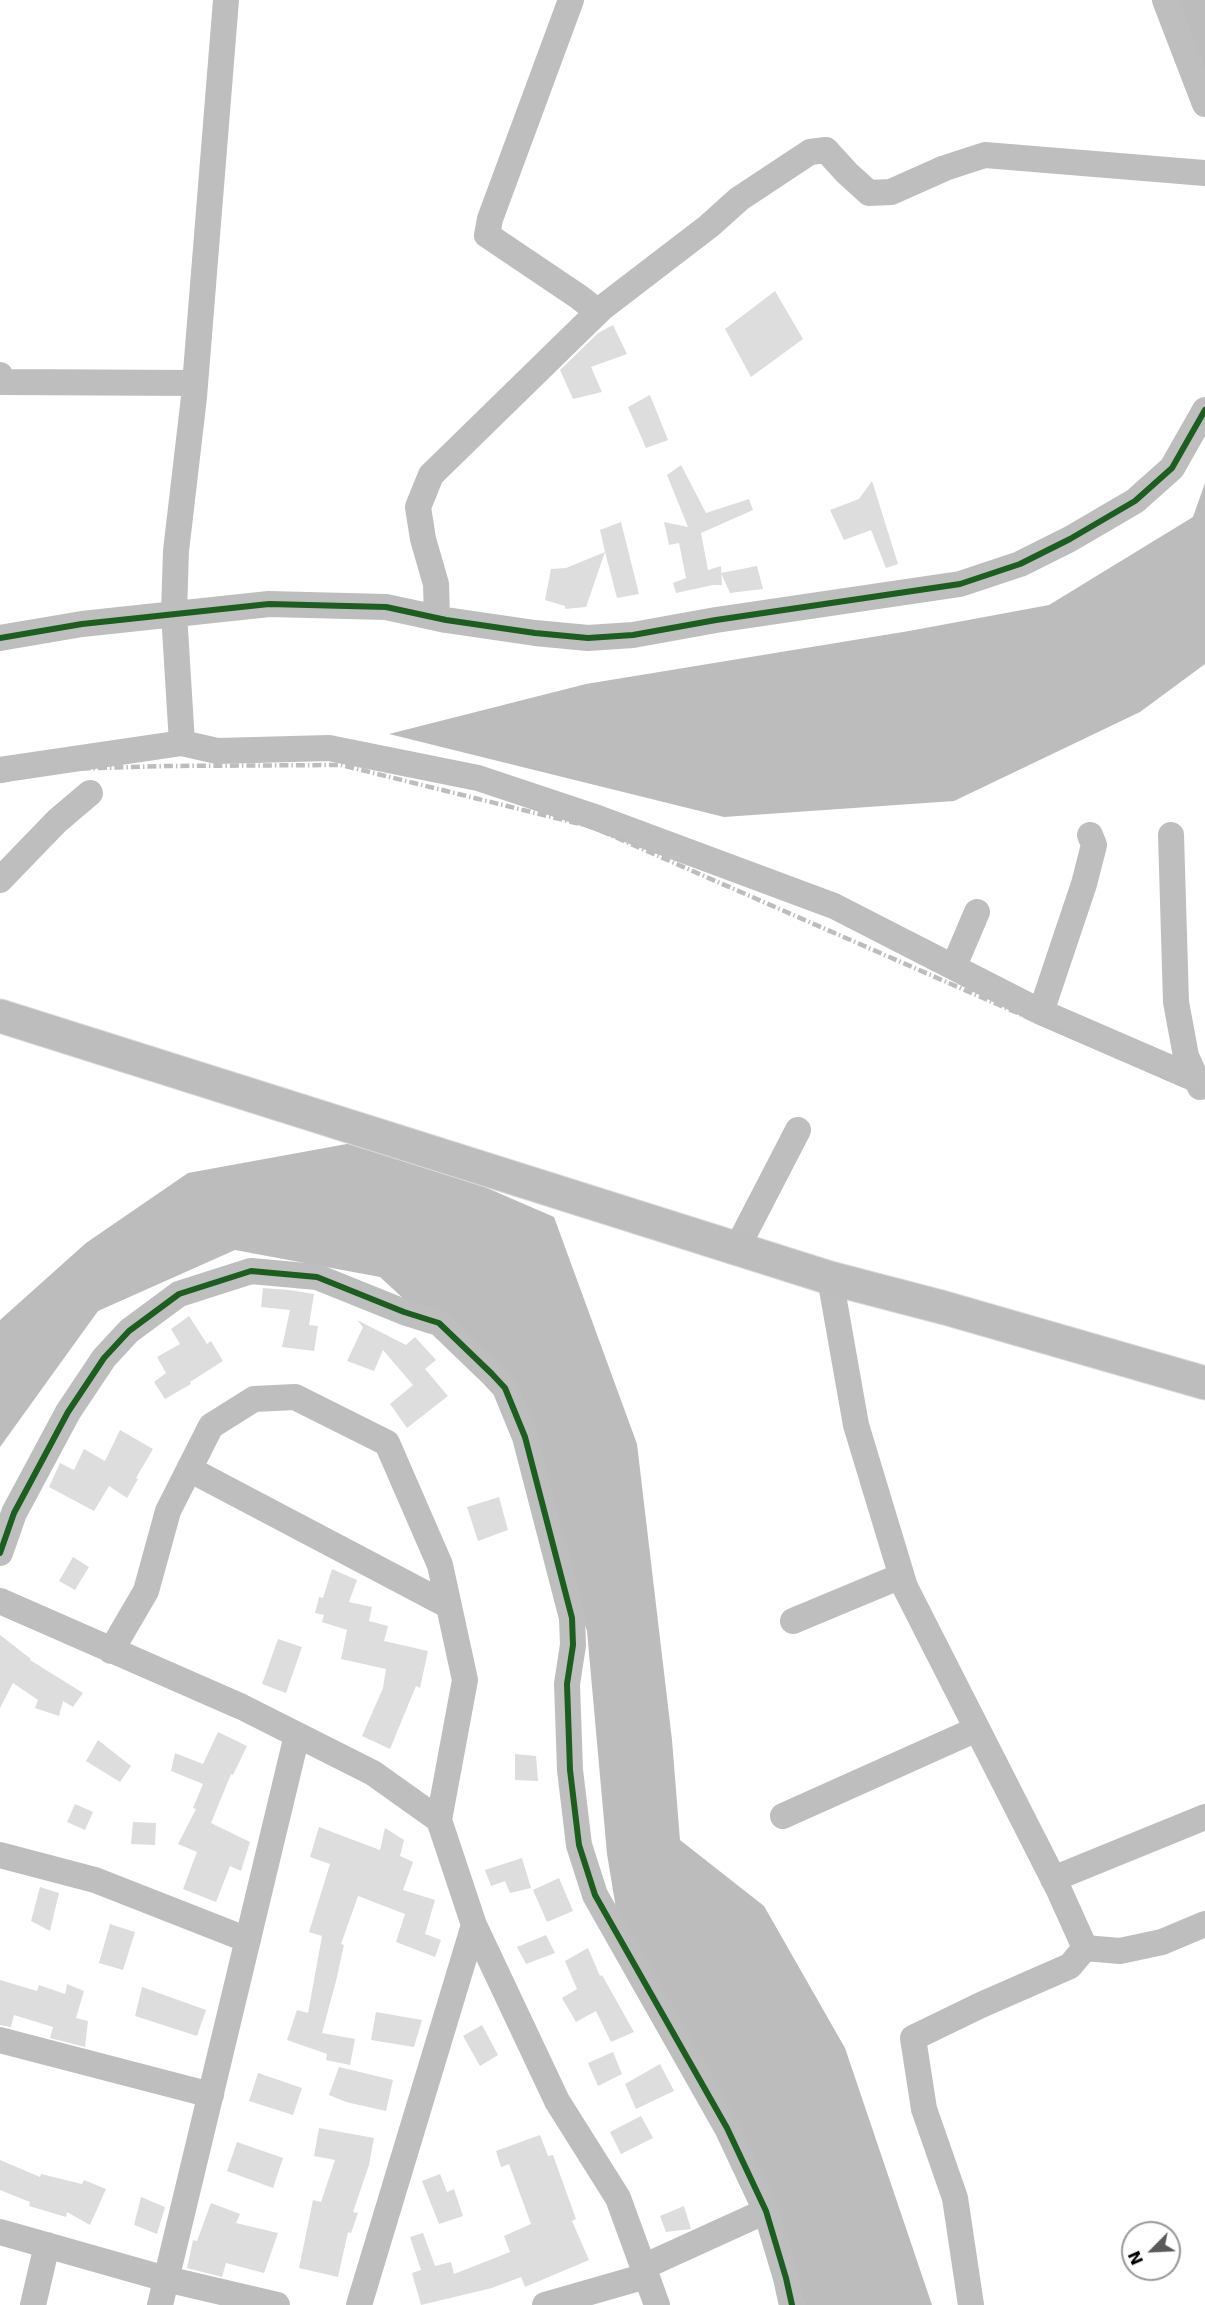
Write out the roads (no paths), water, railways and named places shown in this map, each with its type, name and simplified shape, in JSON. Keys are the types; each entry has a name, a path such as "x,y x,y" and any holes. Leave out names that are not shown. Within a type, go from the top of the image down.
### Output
{"main road":[{"path":"0,1016 830,1278 945,1308 1205,1383"}],"street":[{"path":"182,743 174,613 176,551 195,383 226,0"},
{"path":"571,0 490,219 487,235 598,312"},
{"path":"1165,0 1205,104"},
{"path":"437,618 436,584 423,539 418,507 431,475 598,312 709,226 739,199 810,152 826,150 846,173 869,193 891,192 945,168 985,155 1205,173"},
{"path":"0,375 0,382 195,383"},
{"path":"0,638 82,624 269,604 386,607 437,618 535,633 588,638 633,635 716,620 960,584 1020,564 1070,539 1135,501 1172,468 1205,410"},
{"path":"0,770 182,743 218,751 329,748 478,778 592,816 834,906 1041,1012 1202,1085"},
{"path":"0,880 57,821 90,793"},
{"path":"1041,1012 1084,884 1094,845 1090,835"},
{"path":"1171,835 1176,1002 1186,1056 1202,1085"},
{"path":"954,966 977,912"},
{"path":"737,1248 798,1130"},
{"path":"0,1553 14,1514 68,1412 104,1358 129,1331 180,1294 250,1271 316,1277 404,1312 439,1323 506,1388 525,1437 572,1618 573,1645 567,1684 570,1770 579,1845 595,1895 726,2128 766,2211 792,2305"},
{"path":"830,1278 856,1425 905,1587 1053,1879 1085,1948"},
{"path":"111,1651 147,1592 168,1511 211,1426 254,1399 295,1397 387,1443 440,1565 465,1680 440,1820 474,1924 556,2101 618,2198 657,2305"},
{"path":"189,1469 449,1606"},
{"path":"793,1621 902,1576"},
{"path":"0,1601 242,1707 373,1773 440,1820"},
{"path":"783,1816 977,1729"},
{"path":"160,2305 297,1735"},
{"path":"1053,1879 1205,1817"},
{"path":"0,1855 95,1880 248,1940"},
{"path":"359,2305 474,1924"},
{"path":"1085,1948 1120,1951 1162,1942 1205,1924"},
{"path":"971,2305 955,2198 924,2109 913,2038 1070,1966 1085,1948"},
{"path":"0,2040 211,2095"},
{"path":"545,2305 645,2271 766,2211"},
{"path":"0,2232 166,2279 277,2305"},
{"path":"33,2305 47,2246"}],"railway":[{"path":"0,781 67,769 341,765 592,827 1205,1095"}]}
